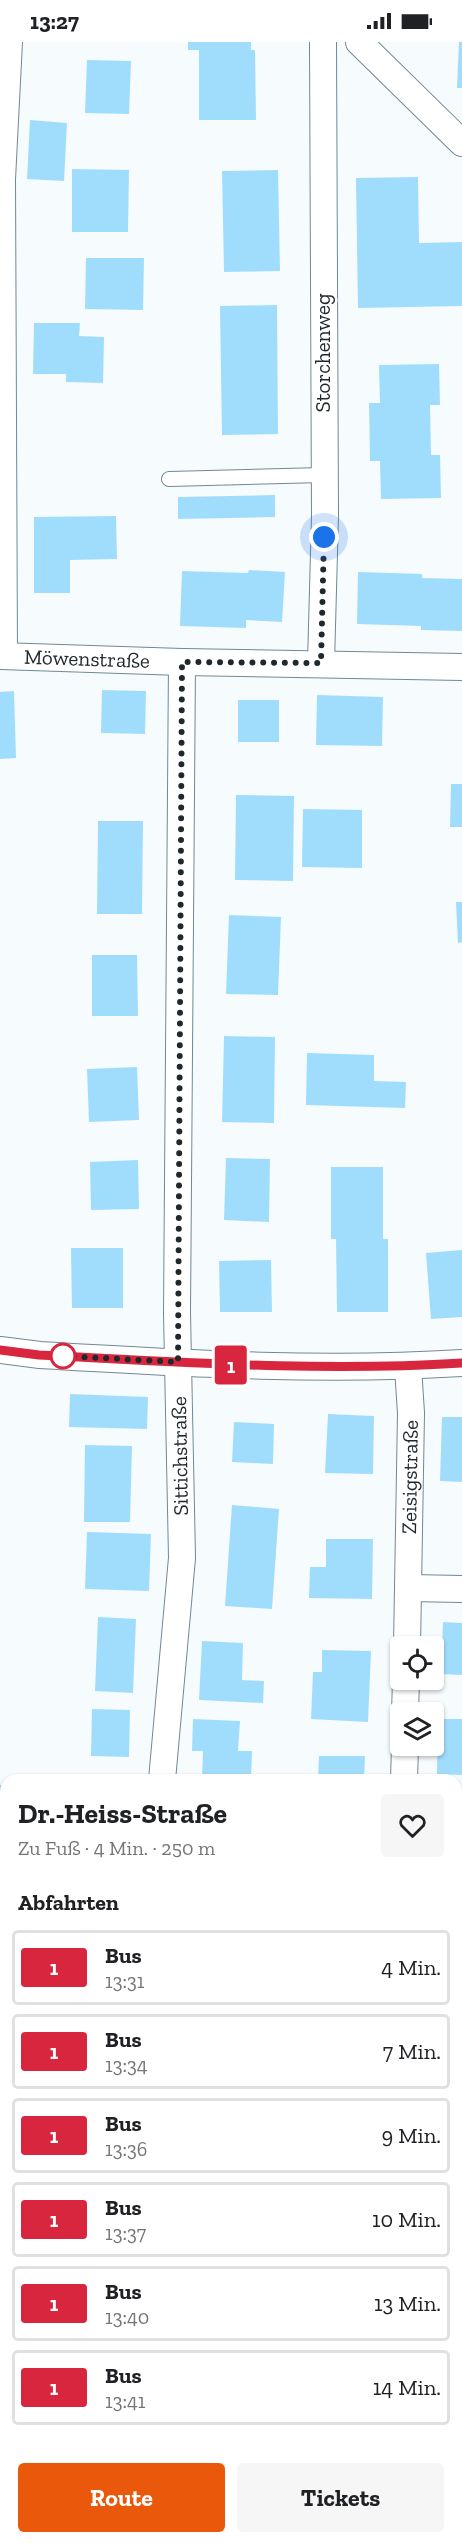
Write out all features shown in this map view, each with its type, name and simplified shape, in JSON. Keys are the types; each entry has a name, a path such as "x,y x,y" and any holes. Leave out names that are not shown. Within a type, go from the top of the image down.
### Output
{"street":[{"path":"2,656 2,179 9,42"},
{"name":"Storchenweg","path":"321,663 323,42"},
{"path":"359,42 462,143"},
{"name":"Möwenstraße","path":"2,656 462,667"},
{"name":"Sittichstraße","path":"163,1774 182,1558 178,1362 182,662"},
{"path":"0,1350 39,1355 286,1367 408,1367 462,1363"},
{"name":"Zeisigstraße","path":"407,1636 411,1413 408,1367"},
{"path":"409,1588 462,1589"},
{"path":"404,1774 405,1756"}],"lane":[{"path":"169,479 323,475"}],"building":[{"path":"188,42 251,42 251,50 255,50 256,120 199,120 199,50 188,50"},
{"path":"459,42 462,42 462,88 457,88"},
{"path":"87,60 131,61 129,114 85,113"},
{"path":"30,120 67,123 64,181 27,179"},
{"path":"72,169 129,170 128,232 72,232"},
{"path":"278,170 280,271 224,272 222,171"},
{"path":"418,177 419,243 462,242 462,306 358,308 356,178"},
{"path":"86,258 144,258 143,310 85,309"},
{"path":"277,305 278,434 222,435 220,306"},
{"path":"34,323 80,323 79,336 104,337 103,383 66,382 66,374 33,374"},
{"path":"439,364 440,405 430,405 431,455 440,455 441,498 381,499 380,461 370,461 369,403 380,403 379,365"},
{"path":"275,495 275,517 178,519 178,497"},
{"path":"116,516 117,559 70,560 70,593 34,593 34,517"},
{"path":"249,570 285,572 282,622 246,620 246,628 180,626 182,571 248,573"},
{"path":"358,572 422,574 422,578 462,579 462,631 421,630 421,626 357,624"},
{"path":"102,690 146,691 145,734 101,733"},
{"path":"14,691 16,758 0,759 0,692"},
{"path":"317,695 383,697 382,746 316,745"},
{"path":"238,700 279,700 279,742 238,742"},
{"path":"451,784 462,784 462,827 450,827"},
{"path":"236,795 294,796 293,881 235,880"},
{"path":"303,809 362,810 362,868 302,867"},
{"path":"98,821 143,821 142,914 97,914"},
{"path":"456,902 462,902 462,942 458,943"},
{"path":"229,915 281,917 278,995 226,994"},
{"path":"92,955 137,955 138,1016 92,1016"},
{"path":"224,1036 275,1037 274,1123 222,1122"},
{"path":"307,1053 374,1055 374,1081 406,1082 405,1108 306,1105"},
{"path":"137,1067 139,1120 89,1122 87,1069"},
{"path":"226,1158 270,1159 269,1222 224,1220"},
{"path":"138,1160 139,1209 91,1210 90,1162"},
{"path":"331,1167 383,1167 383,1239 388,1239 388,1312 337,1312 336,1239 331,1239"},
{"path":"71,1248 123,1248 123,1308 72,1308"},
{"path":"462,1250 462,1317 431,1319 426,1253"},
{"path":"271,1260 272,1312 220,1312 219,1261"},
{"path":"70,1394 148,1397 147,1429 69,1427"},
{"path":"328,1414 374,1416 373,1474 325,1473"},
{"path":"442,1417 462,1417 462,1482 440,1481"},
{"path":"234,1422 274,1424 273,1464 232,1462"},
{"path":"85,1445 132,1446 130,1522 84,1522"},
{"path":"232,1505 279,1509 272,1609 225,1606"},
{"path":"87,1532 151,1534 149,1591 85,1589"},
{"path":"326,1539 373,1539 372,1599 309,1598 310,1567 326,1567"},
{"path":"98,1617 136,1619 133,1693 95,1691"},
{"path":"443,1622 462,1623 462,1675 444,1674"},
{"path":"202,1641 243,1643 242,1680 264,1681 263,1703 199,1700"},
{"path":"322,1650 371,1651 368,1722 311,1719 313,1672 322,1672"},
{"path":"92,1709 130,1710 129,1757 91,1756"},
{"path":"193,1719 240,1721 238,1751 252,1751 251,1774 202,1774 203,1751 192,1751"},
{"path":"444,1719 462,1719 462,1774 437,1774 437,1756 444,1756"},
{"path":"319,1756 365,1756 364,1774 318,1774"}],"bus line":[{"name":"1","path":"0,1350 39,1355 286,1367 408,1367 462,1363"}],"route":[{"path":"63,1356 178,1362 182,662 321,663 324,537"}]}
